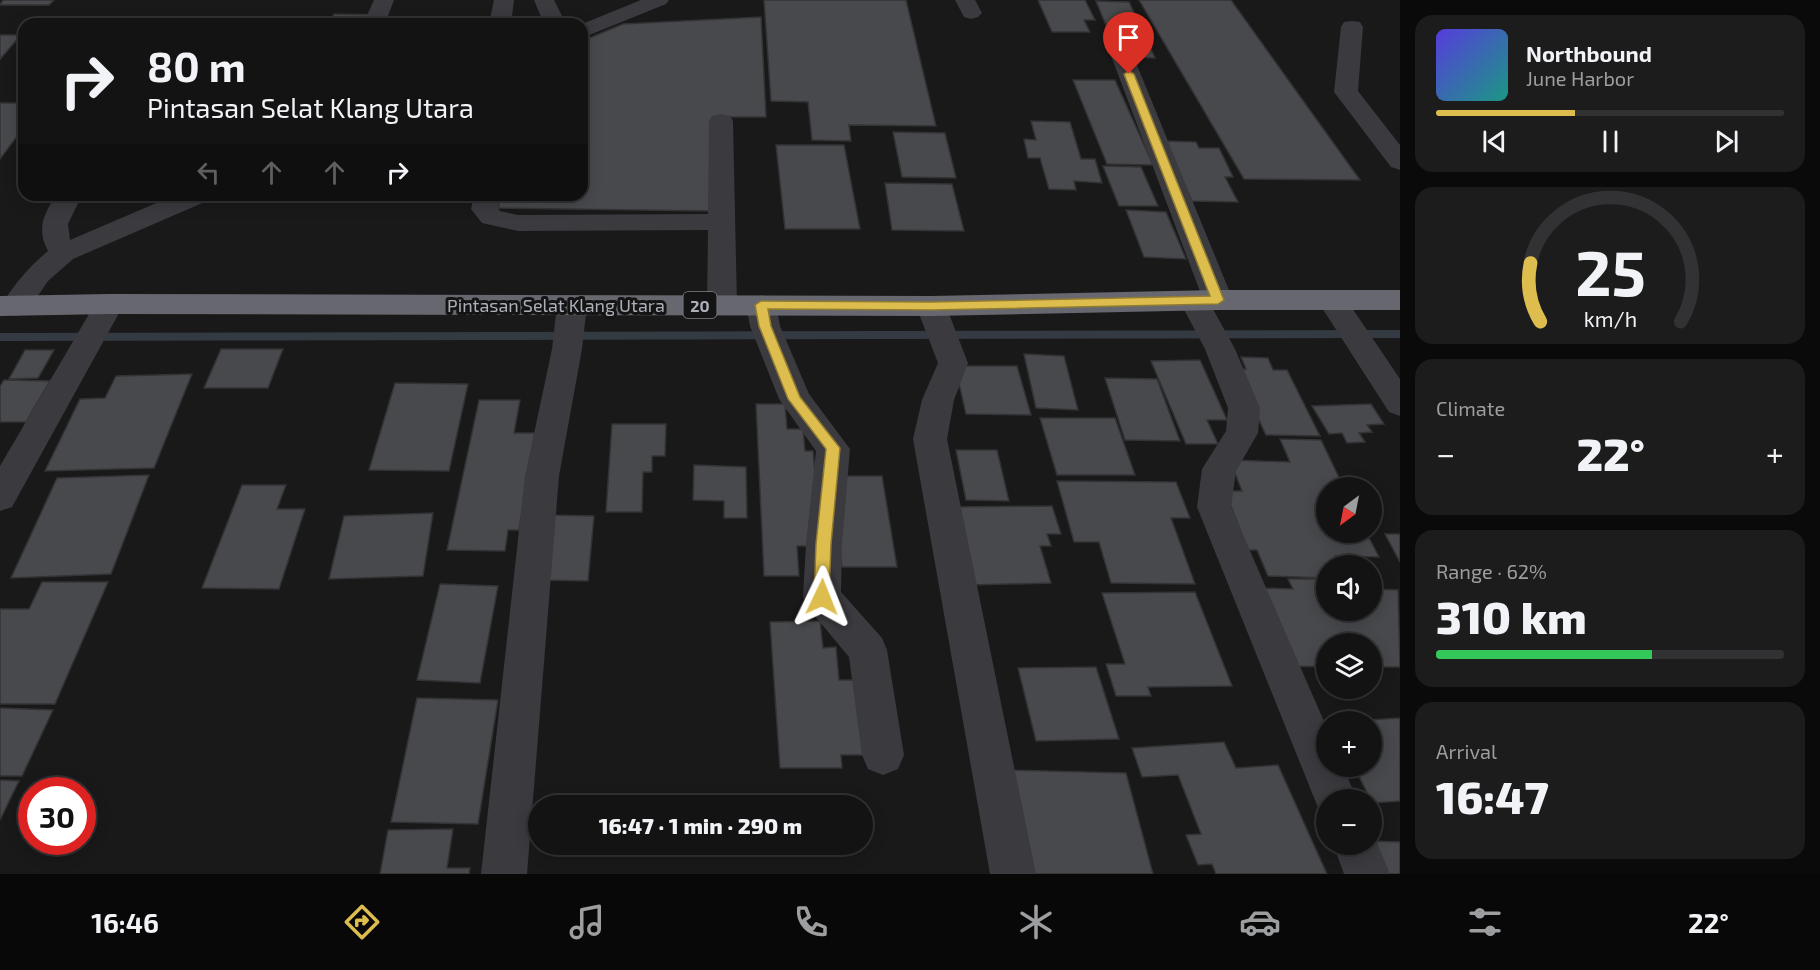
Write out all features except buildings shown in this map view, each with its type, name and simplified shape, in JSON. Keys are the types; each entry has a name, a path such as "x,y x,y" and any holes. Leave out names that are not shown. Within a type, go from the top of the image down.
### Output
{"highway":[{"name":"Pintasan Selat Klang Utara","path":"8,306 570,325 722,305 763,315 939,325 1209,317 1332,300 1400,300"}],"street":[{"path":"376,18 384,0"},
{"path":"501,18 504,0"},
{"path":"588,30 659,0"},
{"path":"1352,27 1346,92 1400,162"},
{"path":"1121,53 1209,317 1244,408 1242,433 1220,469 1214,507 1331,789"},
{"path":"721,121 722,305"},
{"path":"63,253 53,238 55,217 65,201"},
{"path":"8,306 38,274 63,253 184,201"},
{"path":"486,201 484,209 491,217 518,223 721,222"},
{"path":"1332,300 1400,404"},
{"path":"0,497 105,311"},
{"path":"763,315 778,360 795,399 833,448 824,544 822,597 868,650 883,755"},
{"path":"504,874 542,476 570,325"},
{"path":"939,325 953,363 938,400 930,439 1013,874"},
{"path":"1359,855 1367,874"}],"waterway":[{"path":"0,337 1400,334"}],"route":[{"path":"822,597 824,544 833,448 795,399 765,326 761,305 931,306 1218,300 1129,74"}]}
